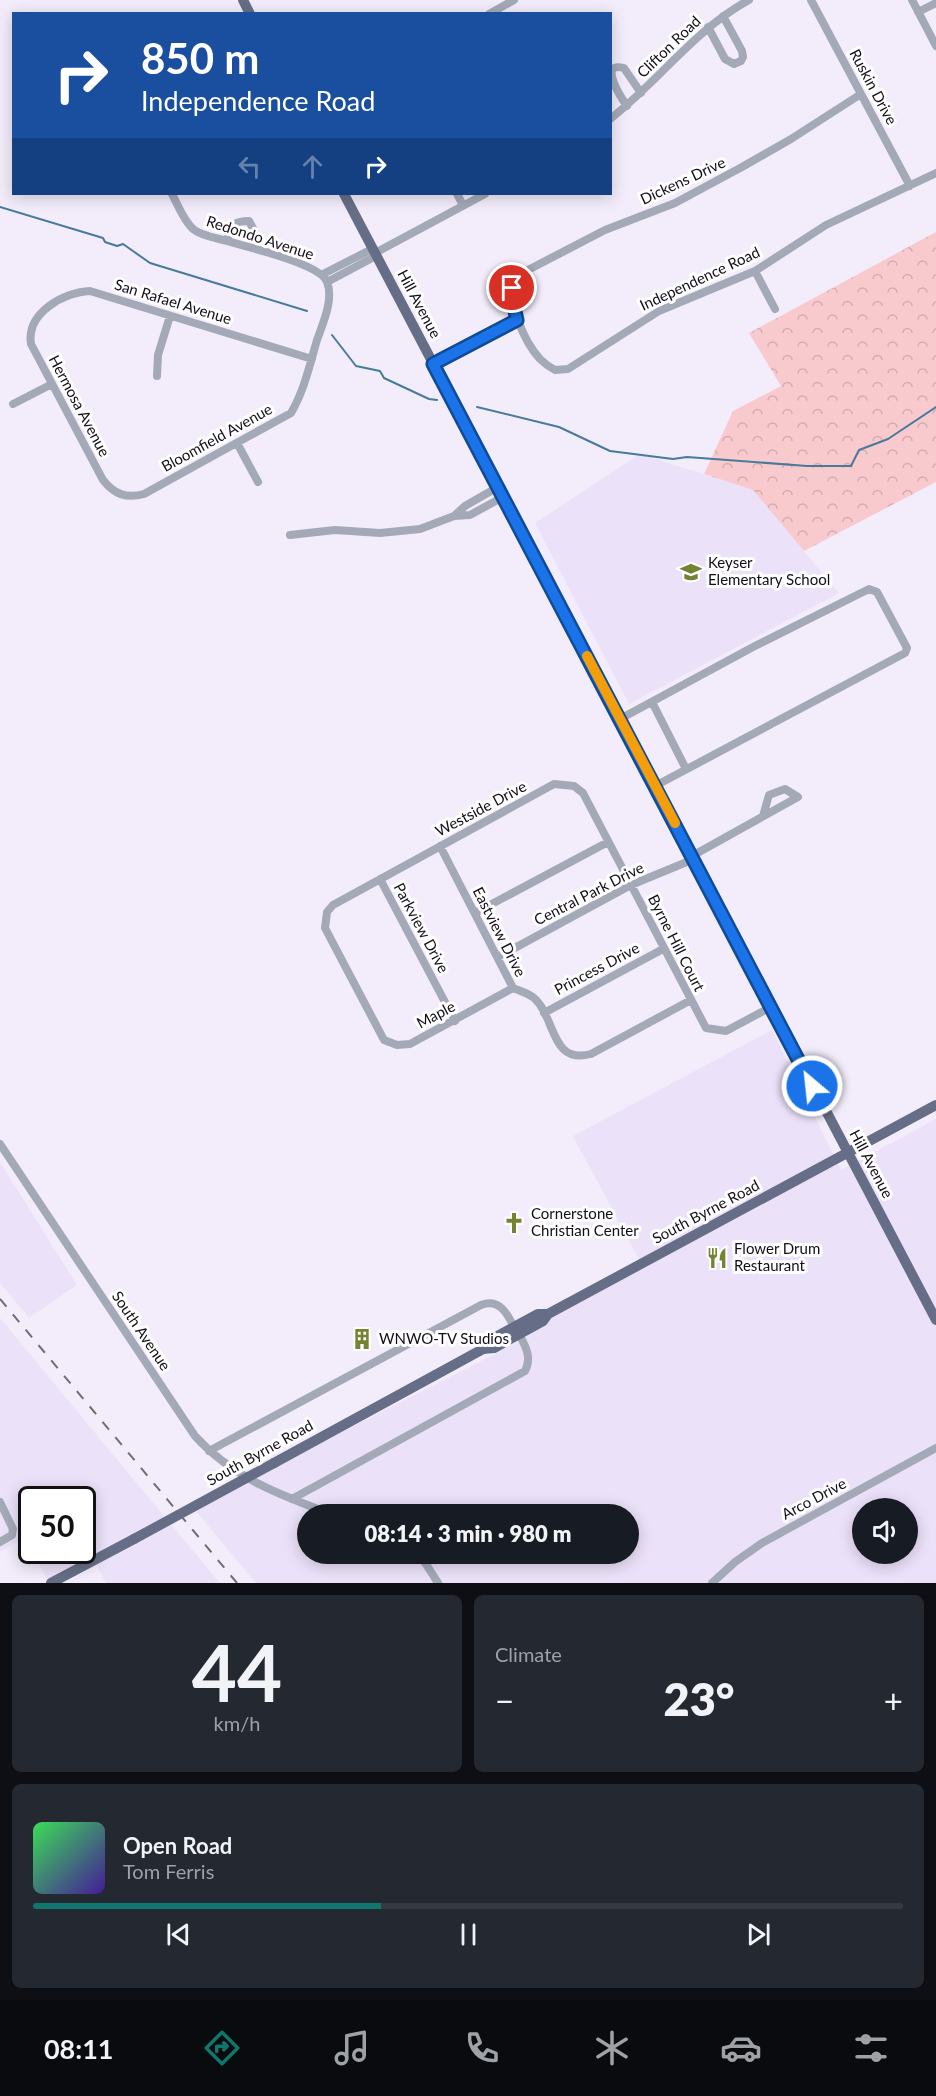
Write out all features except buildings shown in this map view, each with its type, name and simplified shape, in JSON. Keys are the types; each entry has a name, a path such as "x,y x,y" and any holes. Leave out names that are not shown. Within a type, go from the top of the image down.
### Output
{"main road":[{"name":"Hill Avenue","path":"345,195 936,1320"},
{"name":"South Byrne Road","path":"51,1583 483,1349 490,1340 516,1330 538,1314 548,1314 936,1105"}],"street":[{"path":"493,12 514,0"},
{"name":"Clifton Road","path":"612,117 641,93 677,55 708,27 749,0"},
{"name":"Ruskin Drive","path":"811,0 910,186"},
{"path":"914,1 936,46"},
{"path":"918,12 936,3"},
{"path":"708,27 725,59 734,64 741,61 742,51 723,16"},
{"path":"627,106 612,78 615,68 619,66 624,68 641,93"},
{"name":"Dickens Drive","path":"517,320 512,288 516,279 526,271 605,230 675,203 791,139 861,94"},
{"name":"Independence Road","path":"517,320 538,357 555,370 568,369 659,311 755,271 826,225 936,172"},
{"name":"Redondo Avenue","path":"172,195 183,217 197,232 305,265 325,278"},
{"path":"458,195 463,205"},
{"path":"325,278 483,195"},
{"path":"226,241 233,224 239,221 249,221 255,232 249,247"},
{"path":"755,271 775,309"},
{"name":"Bloomfield Avenue","path":"121,495 133,497 144,494 291,413 297,403 325,316 329,294 325,278"},
{"name":"San Rafael Avenue","path":"33,322 45,309 68,296 80,291 90,291 312,359"},
{"path":"157,376 158,355 170,316"},
{"path":"433,364 517,320"},
{"name":"Hermosa Avenue","path":"33,322 30,333 31,344 103,480 110,489 121,495"},
{"path":"13,404 52,384"},
{"path":"237,443 258,482"},
{"path":"290,535 335,530 380,533 420,529 454,516 470,514 501,492"},
{"path":"620,719 869,589 877,592 907,648 905,653 655,786"},
{"path":"652,702 686,769"},
{"name":"Westside Drive","path":"339,902 554,784 574,786 583,793 590,806"},
{"name":"Byrne Hill Court","path":"590,806 706,1028 726,1031 771,1007"},
{"name":"Central Park Drive","path":"498,957 632,885 693,857 764,816"},
{"path":"475,913 608,842"},
{"name":"Eastview Drive","path":"440,846 513,988 536,999 561,1046 569,1055 591,1054 691,1000"},
{"name":"Parkview Drive","path":"380,879 455,1021"},
{"name":"Maple","path":"339,902 327,912 325,928 384,1040 397,1045 410,1044 513,988"},
{"name":"Princess Drive","path":"544,1013 663,949"},
{"name":"South Avenue","path":"0,1144 183,1420 209,1451 244,1477 292,1499"},
{"name":"South Byrne Road","path":"209,1451 481,1305 490,1302 499,1305 507,1314 528,1354 529,1362 525,1371 292,1499"},
{"name":"Arco Drive","path":"712,1583 735,1562 762,1543 936,1448"},
{"path":"292,1499 305,1504"},
{"path":"0,1502 13,1529 12,1535 0,1542"},
{"path":"426,1564 438,1583"}],"shaded area":[{"name":"Keyser Elementary School","path":"640,454 753,490 839,593 629,704 535,523"},
{"path":"772,1030 841,1170 936,1119 936,1583 256,1583 193,1508 522,1340 576,1299 641,1263 573,1136"},
{"path":"0,1162 77,1285 29,1318 0,1283"},
{"path":"0,1318 220,1583 106,1583 96,1564 96,1486 18,1486 18,1542 0,1552"},
{"path":"39,1564 86,1564 49,1583"}],"green space":[{"path":"936,232 936,482 804,551 753,490 704,474 733,411 781,386 749,333"}],"waterway":[{"path":"0,207 103,238 105,242 117,246 123,244 150,263 307,311"},
{"path":"332,335 356,366 380,371 384,378 429,399 437,400"},
{"path":"477,407 559,427 610,451 673,459 687,457 807,466 851,466 859,450 888,439 936,407"}],"railway":[{"path":"0,1299 237,1583"}],"slow traffic":[{"path":"587,656 675,823"}],"place":[{"name":"Keyser Elementary School","path":"691,572"},
{"name":"Cornerstone Christian Center","path":"514,1223"},
{"name":"Flower Drum Restaurant","path":"717,1258"},
{"name":"WNWO-TV Studios","path":"362,1339"}],"route":[{"path":"512,288 517,320 433,364 812,1086"}]}
